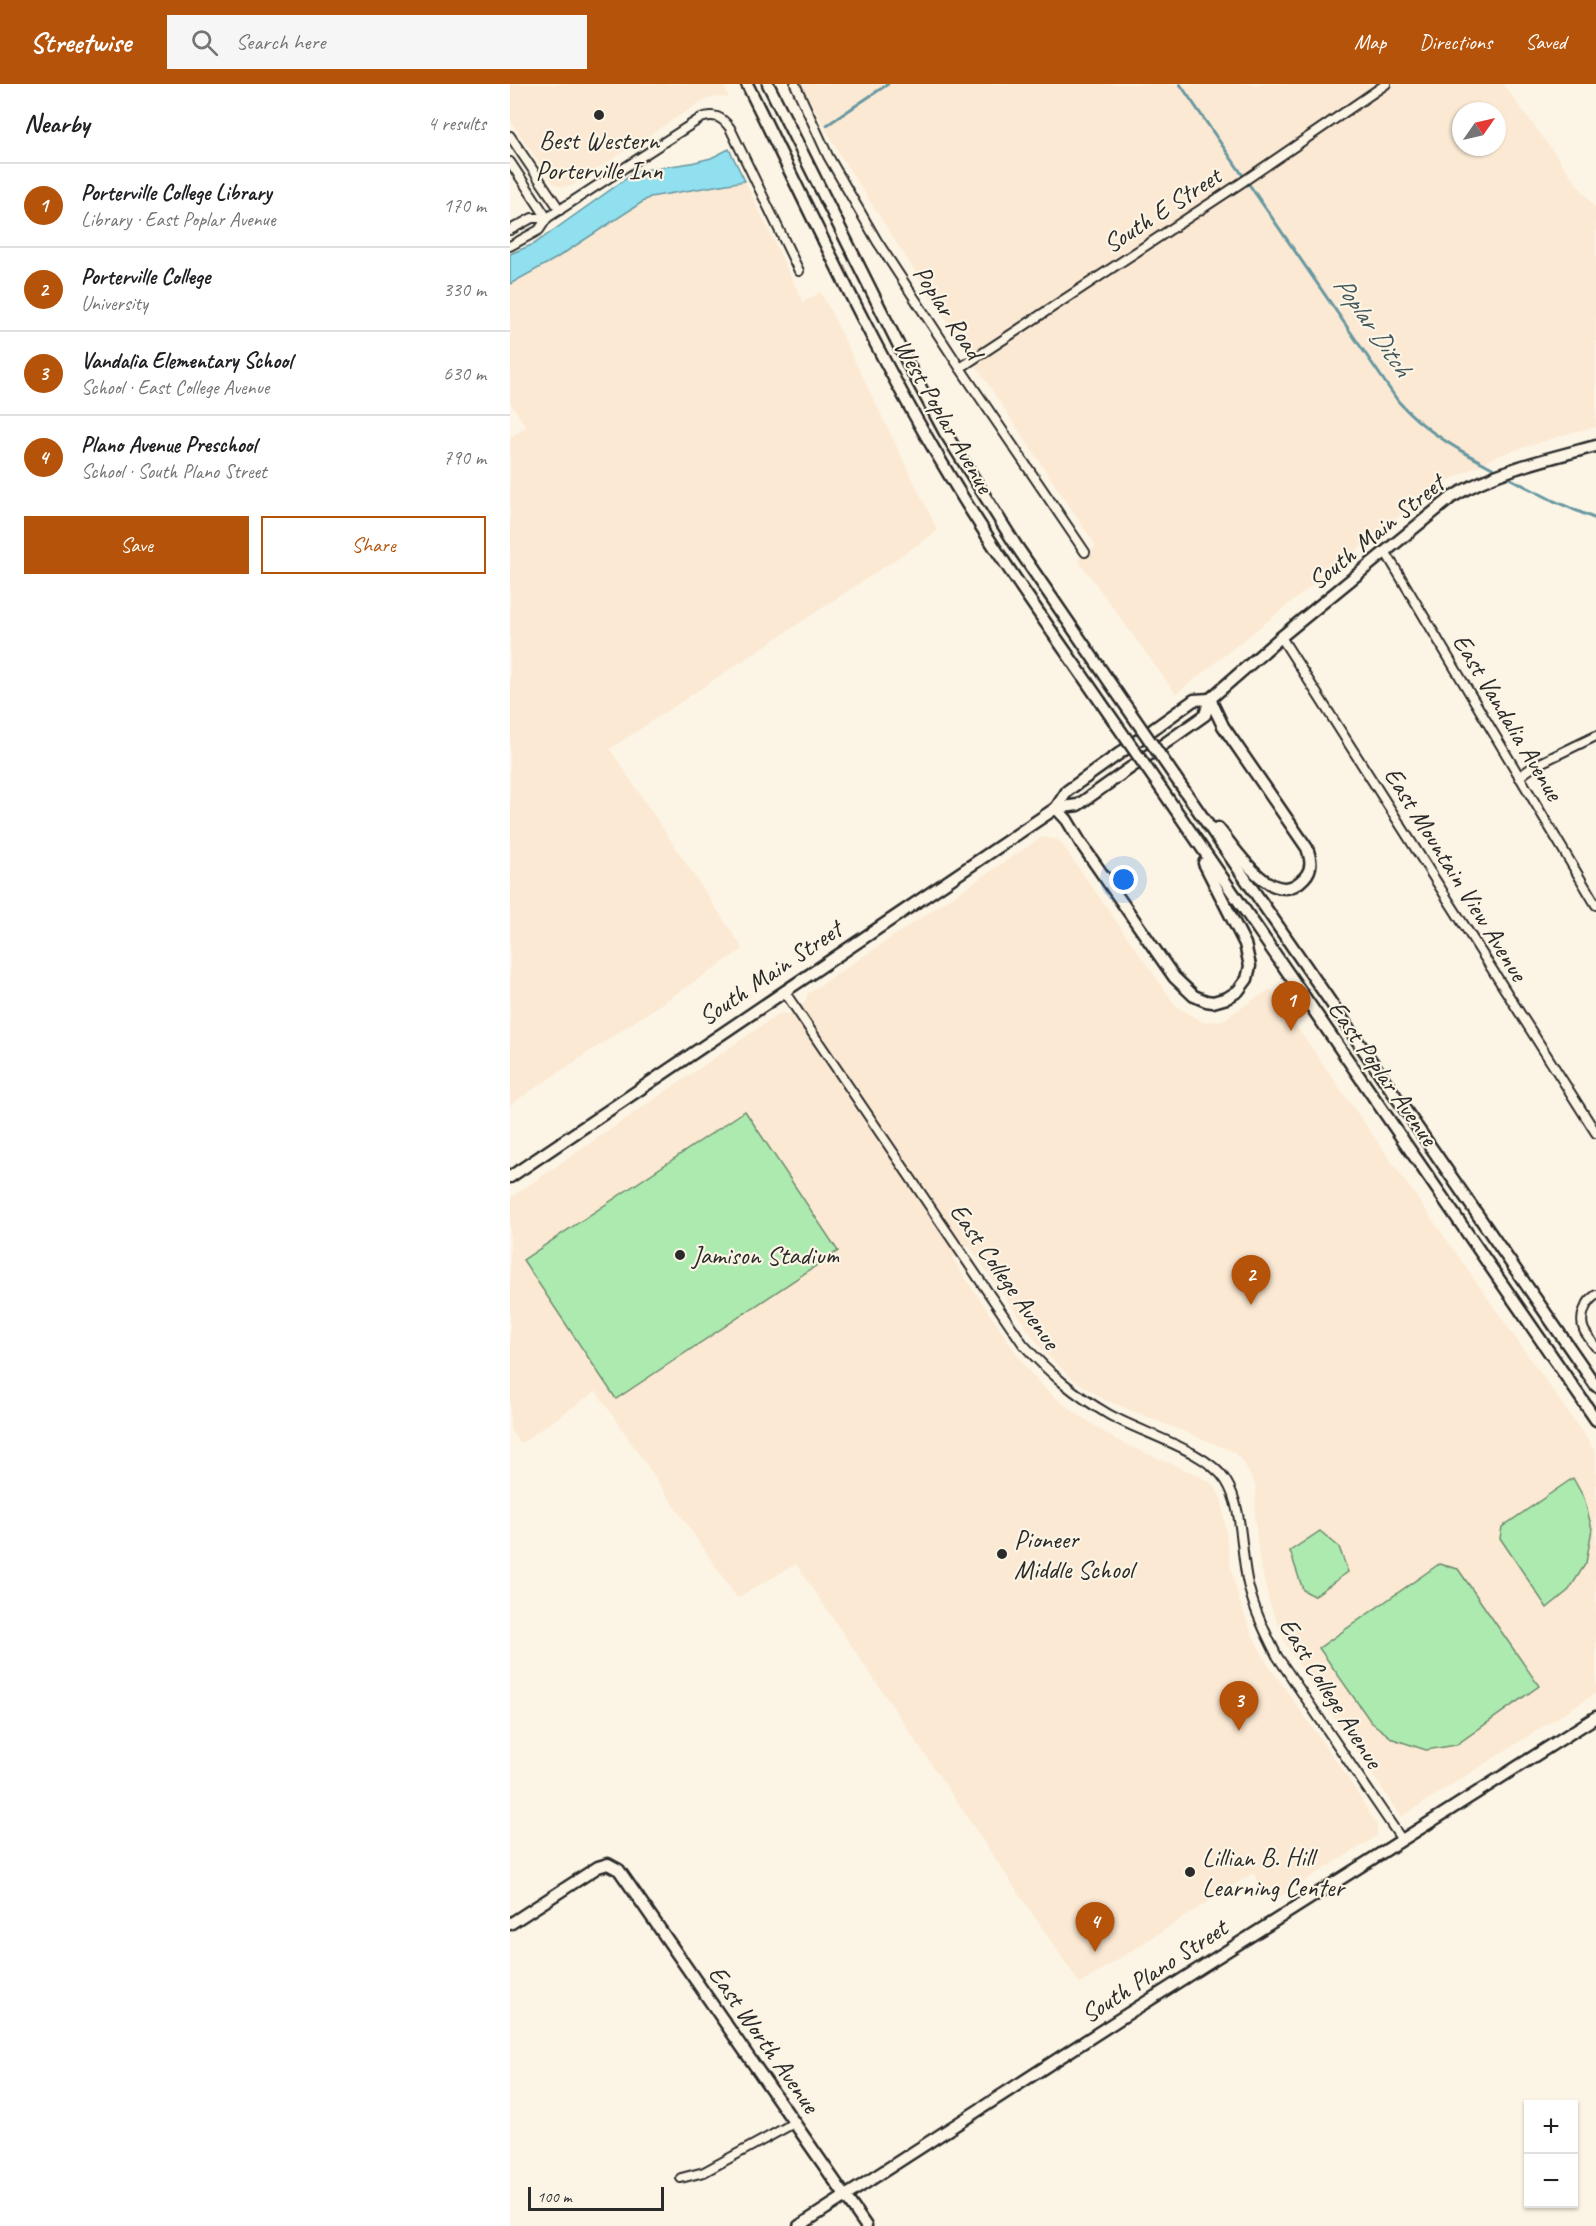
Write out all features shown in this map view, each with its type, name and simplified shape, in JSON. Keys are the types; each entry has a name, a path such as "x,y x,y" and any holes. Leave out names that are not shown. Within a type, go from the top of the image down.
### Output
{"main road":[{"name":"West Poplar Avenue","path":"747,84 880,350 942,464 990,541 1135,751"},
{"name":"West Poplar Avenue","path":"768,84 903,356 944,431 1015,544 1151,742"},
{"name":"South Main Street","path":"1056,808 1078,805 1205,715 1210,699 1281,637 1445,502 1484,481 1525,465 1596,446"},
{"name":"South Main Street","path":"510,1176 1056,808 1067,791 1194,700 1210,699"},
{"path":"1175,777 1265,882 1276,888 1286,888 1306,877 1310,867 1307,848 1223,726 1210,699"},
{"name":"East Poplar Avenue","path":"1151,742 1596,1386"},
{"name":"East Poplar Avenue","path":"1135,751 1596,1420"},
{"path":"1056,808 1067,820 1082,845 1181,984 1200,999 1220,1001 1233,995 1244,985 1249,972 1249,959 1245,944 1187,828"},
{"name":"South Plano Street","path":"799,2226 1596,1717"},
{"name":"East Worth Avenue","path":"510,1924 605,1864 612,1865 624,1877 866,2226"}],"street":[{"name":"Poplar Road","path":"795,84 828,156 877,241 1085,552"},
{"name":"South E Street","path":"960,368 1241,183 1386,84"},
{"path":"510,246 539,230 547,218 701,118 715,116 723,119 730,128 799,271"},
{"path":"510,136 561,210"},
{"path":"510,162 547,218"},
{"path":"510,230 532,218 547,218"},
{"name":"East Vandalia Avenue","path":"1385,551 1596,905"},
{"name":"East Mountain View Avenue","path":"1281,637 1596,1133"},
{"path":"1519,777 1534,766 1596,736"},
{"name":"East College Avenue","path":"784,991 1023,1344 1039,1362 1074,1393 1109,1415 1190,1452 1214,1466 1227,1482 1234,1498 1238,1517 1249,1589 1277,1656 1402,1840"},
{"path":"1596,1294 1584,1310 1584,1329 1596,1347"},
{"path":"681,2178 704,2172 794,2123"}],"shaded area":[{"path":"510,84 723,84 729,98 714,96 699,103 571,186 561,187 552,182 510,120"},
{"path":"801,84 1503,84 1596,209 1596,427 1500,455 1445,482 1176,694 1078,560 1096,546 981,374 840,155"},
{"path":"745,181 803,302 821,292 938,531 610,749 743,949 510,1105 510,438 526,427 510,402 510,284 555,259 650,197"},
{"path":"1042,837 1059,840 1176,1006 1203,1022 1223,1020 1270,989 1596,1452 1596,1693 1401,1817 1304,1674 1285,1642 1269,1601 1259,1559 1255,1518 1256,1486 1242,1460 1232,1451 1103,1399 1070,1377 1043,1351 969,1246 952,1258 1025,1366 1043,1387 1108,1435 1193,1473 1215,1487 1222,1501 1230,1565 1239,1600 1252,1634 1267,1663 1348,1778 1377,1825 1377,1836 1271,1902 1253,1873 1080,1984 796,1564 737,1598 596,1391 520,1444 510,1430 510,1198 780,1013 790,1014 805,1002 807,994"}],"green space":[{"name":"Jamison Stadium","path":"745,1111 838,1251 616,1399 523,1260"},
{"path":"1573,1478 1584,1498 1592,1529 1586,1563 1569,1590 1547,1608 1500,1538 1502,1527"},
{"path":"1320,1531 1339,1547 1348,1572 1314,1596 1303,1590 1290,1551"},
{"path":"1439,1564 1458,1569 1539,1686 1456,1745 1426,1750 1393,1739 1371,1722 1319,1648"}],"water":[{"path":"729,149 745,181 650,197 555,259 510,284 510,254 534,244 637,171 691,163 711,158"}],"waterway":[{"name":"Poplar Ditch","path":"827,125 888,84"},
{"name":"Poplar Ditch","path":"1180,84 1398,401 1432,432 1498,471"},
{"name":"Poplar Ditch","path":"1503,475 1596,519"}],"place":[{"name":"Best Western Porterville Inn","path":"599,115"},
{"name":"Porterville College Library","path":"1291,1031"},
{"name":"Jamison Stadium","path":"680,1255"},
{"name":"Porterville College","path":"1251,1305"},
{"name":"Pioneer Middle School","path":"1002,1554"},
{"name":"Vandalia Elementary School","path":"1239,1731"},
{"name":"Lillian B. Hill Learning Center","path":"1190,1872"},
{"name":"Plano Avenue Preschool","path":"1095,1952"}]}
